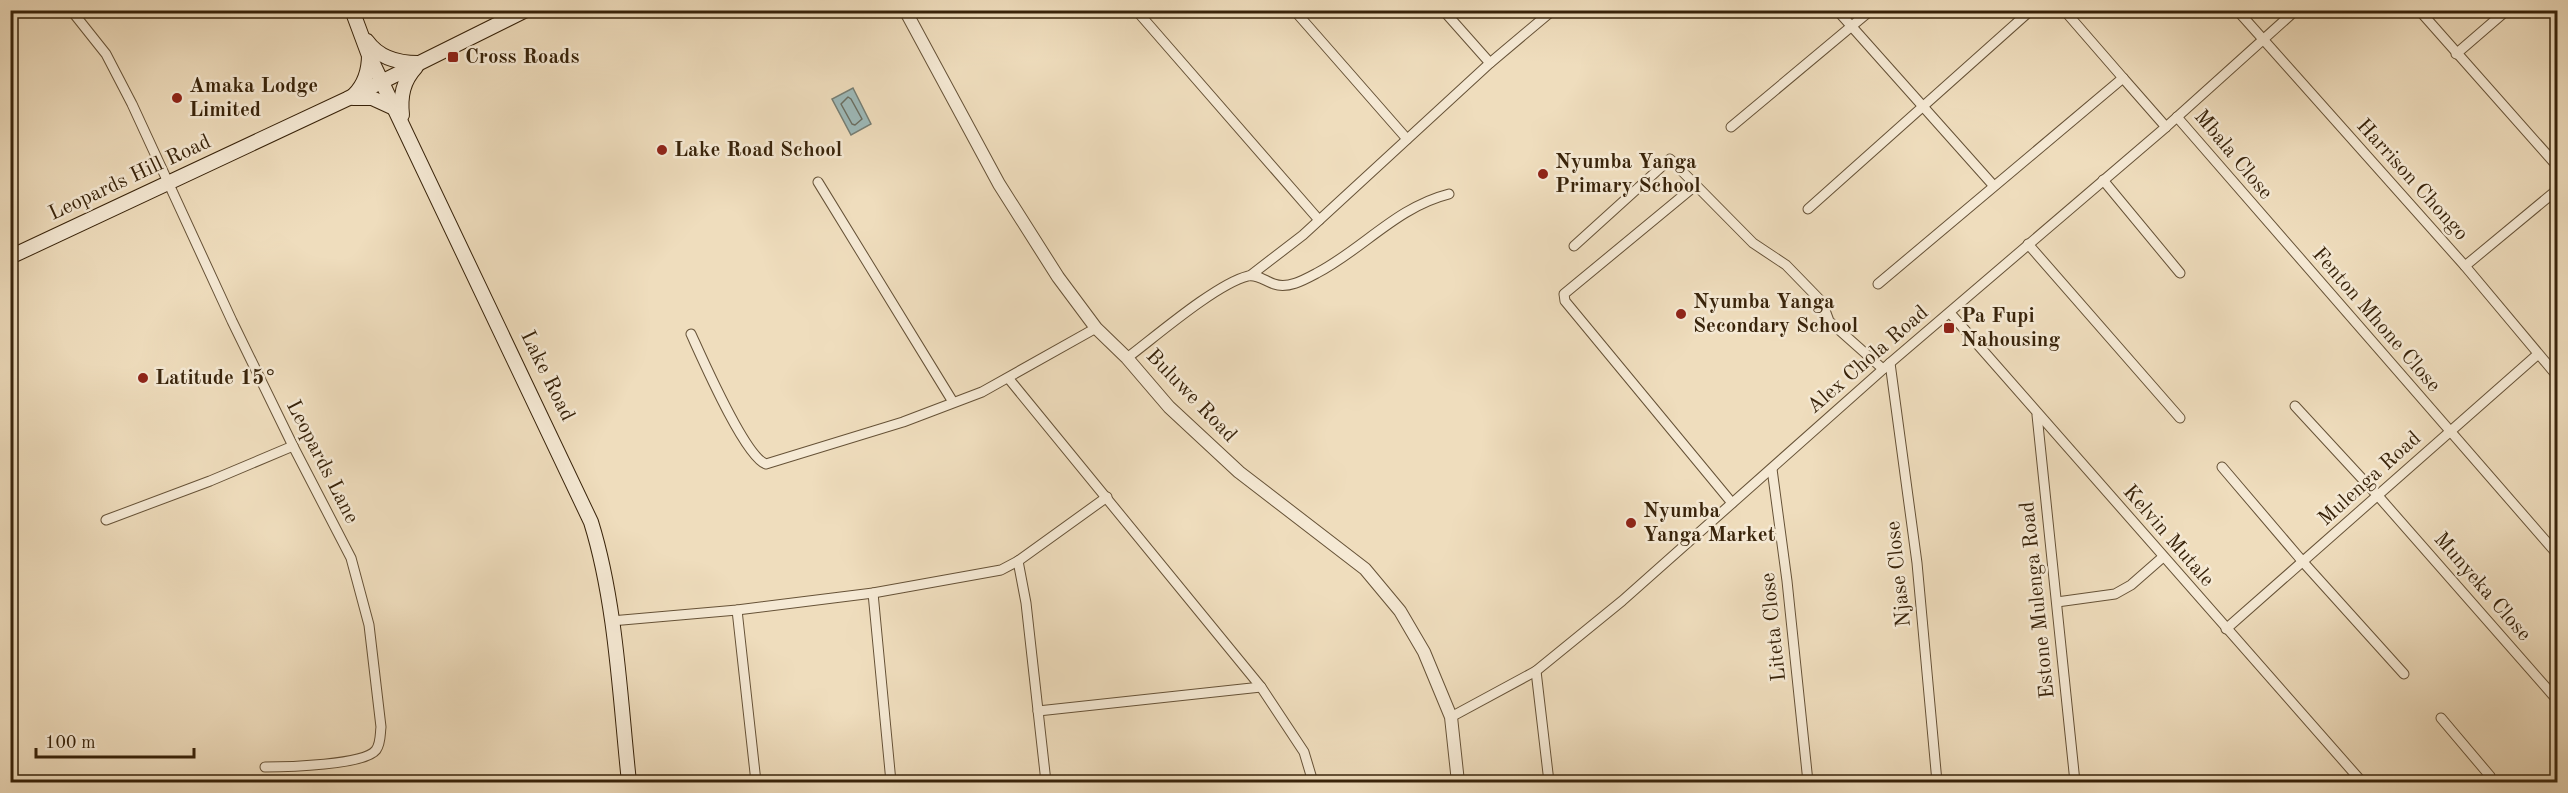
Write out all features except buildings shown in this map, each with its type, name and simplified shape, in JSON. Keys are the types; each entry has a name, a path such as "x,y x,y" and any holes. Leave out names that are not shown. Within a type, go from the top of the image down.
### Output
{"main road":[{"name":"Lake Road","path":"352,10 368,53 580,494 597,540 612,621 629,783"},
{"name":"Leopards Hill Road","path":"10,257 383,82 526,10"},
{"path":"363,35 373,49 387,59 404,63 420,63"},
{"path":"347,99 363,85 369,64 368,53"},
{"path":"403,123 401,96 404,84 420,63"},
{"path":"347,99 372,98 396,109"}],"street":[{"name":"Leopards Lane","path":"71,10 106,54 170,183 293,446 351,558 361,589 369,625 381,727 380,742 375,751 366,757 303,767 265,767"},
{"name":"Buluwe Road","path":"905,10 999,184 1058,276 1096,328 1127,358 1169,407 1239,472 1339,547 1386,591 1412,629 1424,652 1451,717 1458,783"},
{"path":"1136,10 1319,220"},
{"path":"1294,10 1407,139"},
{"path":"1443,10 1490,63"},
{"path":"1127,358 1206,299 1251,275 1319,220 1490,63 1553,10"},
{"path":"1837,10 1993,185"},
{"path":"1731,127 1871,10"},
{"path":"1808,209 2031,10"},
{"path":"2064,10 2166,127"},
{"name":"Harrison Chongo","path":"2237,10 2465,266 2537,355 2558,377"},
{"name":"Alex Chola Road","path":"1451,717 1536,671 1622,601 1887,366 2166,127 2296,10"},
{"path":"2419,10 2558,167"},
{"path":"2456,54 2507,10"},
{"path":"1878,284 2123,78"},
{"name":"Mbala Close","path":"2177,117 2275,232"},
{"path":"1575,246 1670,159 1753,243 1786,265 1822,302 1829,321 1849,341 1887,366"},
{"path":"2103,180 2180,273"},
{"path":"818,182 953,402"},
{"path":"1696,185 1564,294 1565,301 1732,503"},
{"path":"2465,266 2558,189"},
{"path":"1251,275 1279,285 1290,285 1300,281 1332,265 1409,210 1433,198 1449,194"},
{"name":"Fenton Mhone Close","path":"2275,232 2558,555"},
{"path":"2028,244 2180,418"},
{"name":"Kelvin Mutale","path":"1950,313 2037,415 2362,783"},
{"path":"691,334 724,403 753,454 766,464 903,422 982,392 1009,379 1096,328"},
{"name":"Mulenga Road","path":"2226,629 2379,497 2449,431 2537,355"},
{"name":"Njase Close","path":"1887,366 1917,562 1937,783"},
{"path":"1009,379 1261,687 1304,752 1313,783"},
{"name":"Munyeka Close","path":"2295,406 2379,497 2558,701"},
{"name":"Estone Mulenga Road","path":"2037,415 2075,783"},
{"path":"106,520 210,481 293,446"},
{"path":"2222,466 2303,562 2404,674"},
{"name":"Liteta Close","path":"1772,469 1788,581 1808,783"},
{"path":"612,621 737,610 873,593 1001,570 1018,561 1107,497"},
{"path":"2057,602 2115,594 2131,585 2163,557"},
{"path":"1018,561 1046,783"},
{"path":"873,593 891,783"},
{"path":"737,610 756,783"},
{"path":"1536,671 1549,783"},
{"path":"1038,711 1261,687"},
{"path":"2441,718 2490,776 2492,783"}],"water":[{"path":"853,88 871,124 851,135 832,99"}],"place":[{"name":"Cross Roads","path":"453,57"},
{"name":"Amaka Lodge Limited","path":"177,98"},
{"name":"Lake Road School","path":"662,150"},
{"name":"Nyumba Yanga Primary School","path":"1543,174"},
{"name":"Nyumba Yanga Secondary School","path":"1681,314"},
{"name":"Pa Fupi Nahousing","path":"1949,328"},
{"name":"Latitude 15°","path":"143,378"},
{"name":"Nyumba Yanga Market","path":"1631,523"}]}
